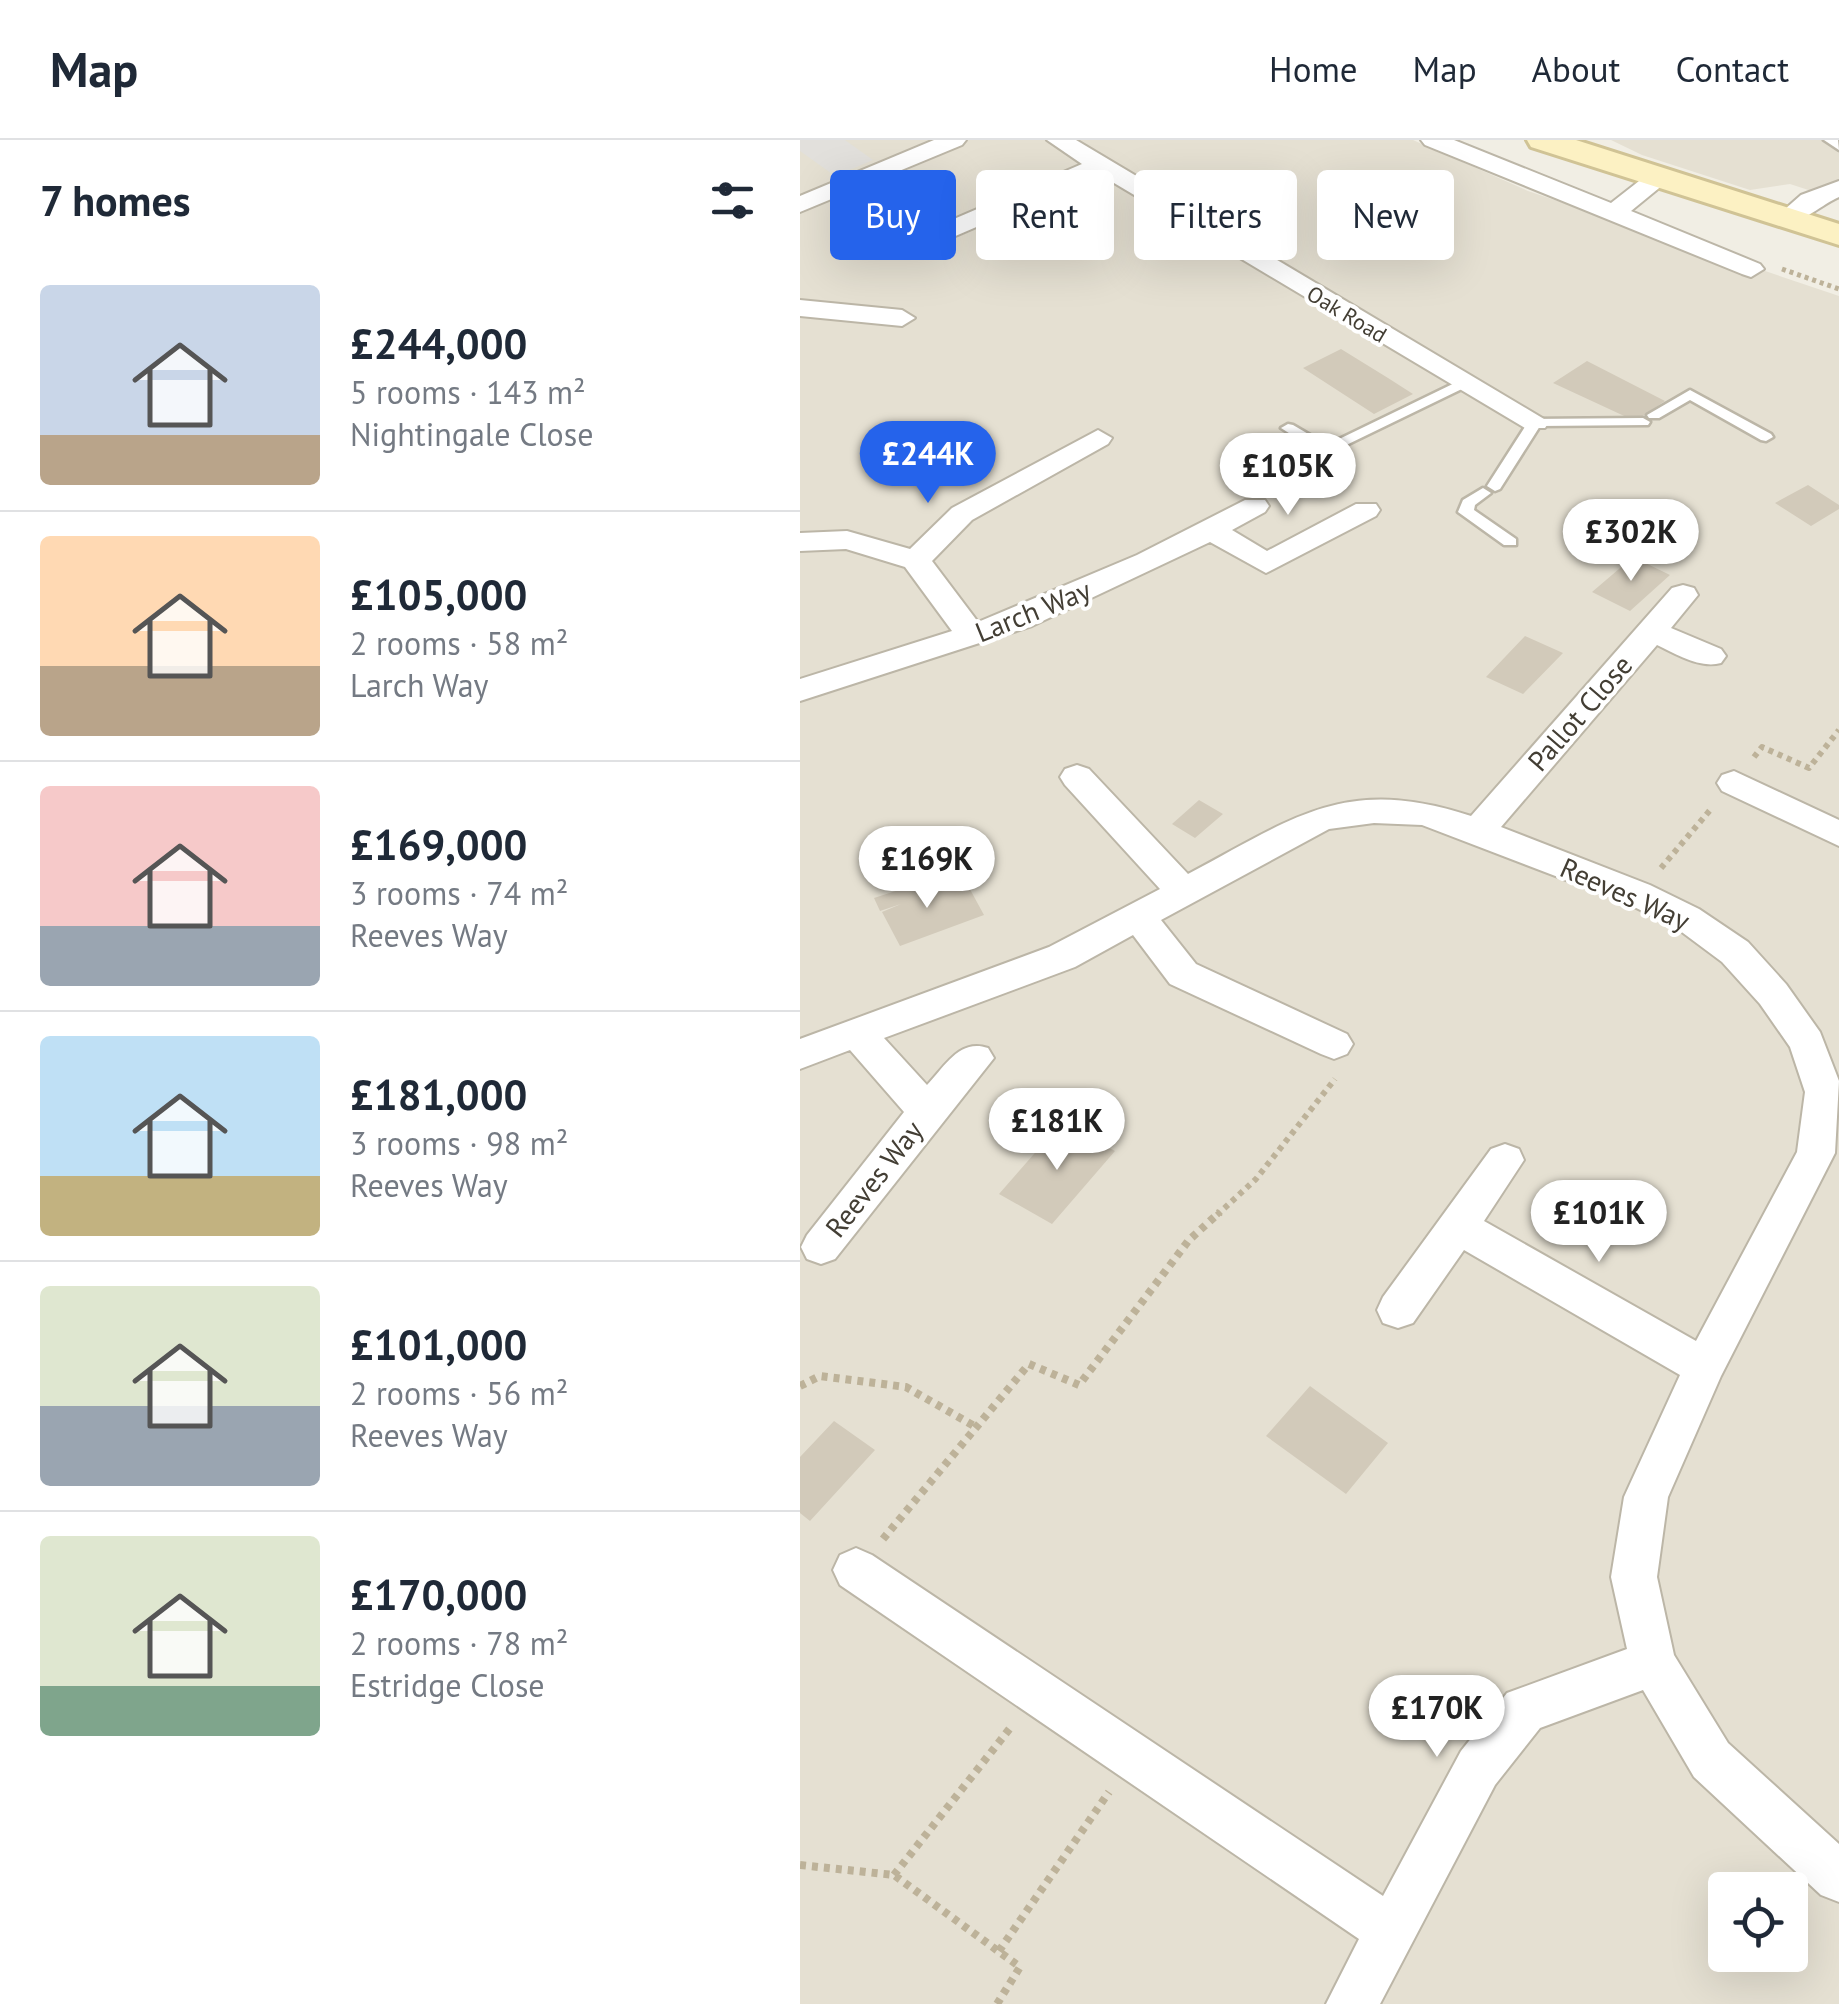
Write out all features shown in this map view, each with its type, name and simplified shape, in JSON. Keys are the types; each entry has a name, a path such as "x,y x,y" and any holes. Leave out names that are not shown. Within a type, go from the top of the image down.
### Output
{"main road":[{"path":"1543,140 1839,235"}],"street":[{"path":"800,205 954,140"},
{"name":"Oak Road","path":"1059,140 1463,383 1535,422"},
{"path":"1433,140 1750,269"},
{"path":"956,227 1101,165"},
{"path":"1615,212 1656,179"},
{"path":"1788,217 1810,200 1839,188"},
{"path":"800,308 902,318"},
{"path":"916,560 962,514 1098,438"},
{"name":"Larch Way","path":"800,690 1021,619 1255,506"},
{"path":"1210,529 1266,564 1366,510"},
{"path":"800,542 848,540 916,560 972,636"},
{"name":"Pallot Close","path":"1478,831 1683,596"},
{"path":"1652,630 1710,656"},
{"path":"1076,777 1184,892"},
{"path":"1734,783 1839,834"},
{"name":"Reeves Way","path":"800,1054 1062,957 1322,818 1374,812 1424,813 1478,831 1638,894 1687,918 1735,952 1773,994 1807,1042 1832,1094 1816,1153 1704,1366 1646,1497 1634,1577 1653,1663 1711,1760 1839,1877"},
{"path":"1138,916 1183,974 1334,1044"},
{"name":"Reeves Way","path":"858,1034 927,1111"},
{"name":"Reeves Way","path":"820,1248 927,1111 976,1058"},
{"path":"1398,1310 1505,1160"},
{"path":"1458,1226 1704,1366"},
{"path":"856,1570 1036,1696 1134,1757 1391,1931"},
{"path":"1355,2003 1478,1768 1524,1710 1653,1663"}],"lane":[{"path":"1830,140 1839,146"},
{"path":"1288,428 1327,448 1463,383"},
{"path":"1510,542 1466,512 1468,503 1489,490 1535,422 1649,419 1690,394 1766,438"}],"path":[{"path":"1750,269 1783,269 1839,288"},
{"path":"1255,506 1256,498 1322,460 1327,448"},
{"path":"856,1570 1029,1364 1080,1385 1189,1240 1256,1179 1355,1052 1334,1044"},
{"path":"800,1386 820,1376 906,1387 976,1427"},
{"path":"894,1874 1036,1696"},
{"path":"999,1952 1134,1757"},
{"path":"800,1865 894,1874 1020,1966 997,2004"}],"shaded area":[{"path":"800,140 1413,140 1528,191 1839,296 1839,2004 800,2004"},
{"path":"800,140 845,140 873,160 849,170 830,172 800,151"},
{"path":"1611,140 1839,140 1839,200 1790,184 1750,190 1642,155"}],"building":[{"path":"1341,349 1413,394 1374,414 1303,368"},
{"path":"1587,361 1665,401 1635,421 1553,383"},
{"path":"1808,485 1839,505 1839,509 1811,526 1775,503"},
{"path":"1633,557 1670,575 1630,611 1592,592"},
{"path":"1525,636 1563,653 1523,694 1486,677"},
{"path":"1199,800 1223,814 1195,838 1172,824"},
{"path":"966,882 984,915 900,946 882,912 901,904 880,911 874,898 914,885 920,898"},
{"path":"1062,1122 1115,1151 1052,1224 999,1194"},
{"path":"1310,1386 1388,1443 1346,1494 1266,1436"},
{"path":"834,1421 875,1450 810,1521 800,1513 800,1457"}]}
